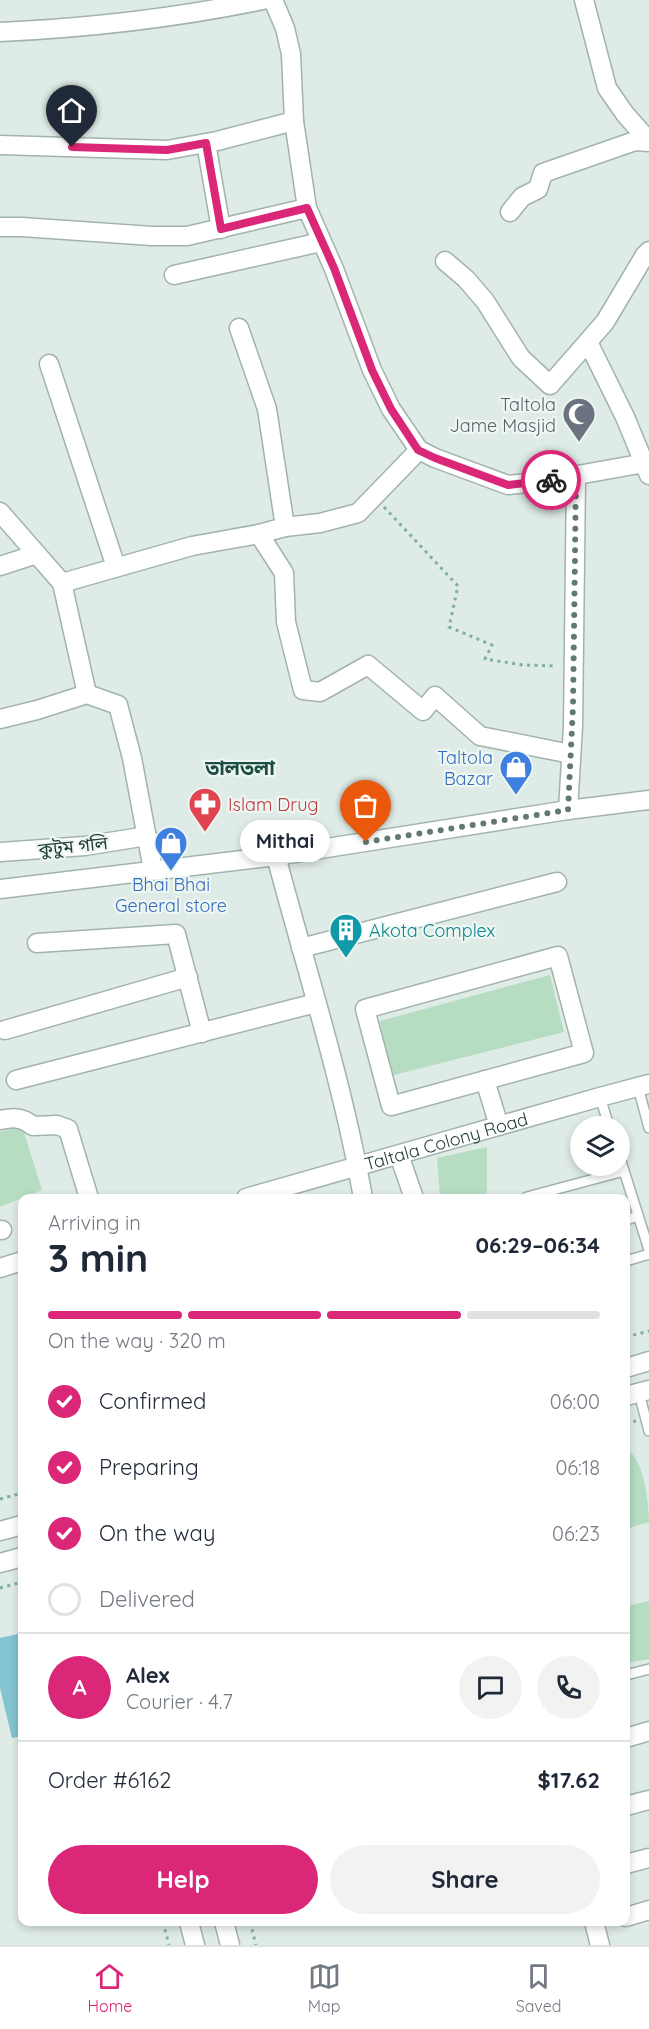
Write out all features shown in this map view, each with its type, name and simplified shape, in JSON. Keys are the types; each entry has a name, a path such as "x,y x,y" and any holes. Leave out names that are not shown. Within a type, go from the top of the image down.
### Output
{"street":[{"path":"0,32 49,30 199,12 263,0"},
{"path":"273,0 285,28 291,54 294,121 307,208 334,268 372,370 391,409 418,450 508,485 576,475 647,469 588,342"},
{"path":"584,0 607,88 625,114 649,141"},
{"path":"0,145 167,150 206,143 294,121"},
{"path":"510,212 522,197 538,189 543,173 635,141 649,141"},
{"path":"206,143 221,229"},
{"path":"0,227 187,236 307,208"},
{"path":"174,275 321,242"},
{"path":"445,261 466,279 485,301 521,358 550,384 605,321 649,251"},
{"path":"239,328 267,409 285,527"},
{"path":"49,364 116,567"},
{"path":"62,583 192,546 285,527 320,523 358,513 418,450"},
{"path":"568,810 574,667 576,475"},
{"path":"0,512 62,583 87,694"},
{"path":"259,534 284,573 286,622 303,690 320,692 368,665 423,711 435,696 480,736 571,754"},
{"path":"0,566 37,554"},
{"path":"0,719 87,694 118,705 132,758 153,870"},
{"path":"0,889 276,856 568,810 649,800"},
{"name":"কুটুম গলি","path":"0,852 86,846 147,836"},
{"path":"276,856 316,1004 362,1194"},
{"path":"301,948 557,882"},
{"path":"36,943 176,934 202,1033"},
{"path":"558,956 584,1053 485,1080 391,1106 365,1009 558,956"},
{"path":"5,1030 188,977"},
{"path":"16,1080 316,1004"},
{"path":"485,1080 499,1126"},
{"name":"Taltala Colony Road","path":"260,1194 643,1086"},
{"path":"0,1120 13,1117 27,1121 33,1126 57,1125 68,1129 88,1194"},
{"path":"399,1155 413,1194"},
{"path":"0,1268 18,1262"},
{"path":"630,1367 649,1361"},
{"path":"0,1531 18,1526"},
{"path":"0,1563 18,1558"},
{"path":"630,1737 649,1731"},
{"path":"630,1863 649,1857"},
{"path":"630,1916 649,1910"},
{"path":"190,1926 195,1945"},
{"path":"225,1926 230,1945"},
{"path":"599,1926 600,1945"}],"lane":[{"path":"643,1086 649,1128"},
{"path":"600,1097 606,1116"},
{"path":"538,1194 605,1176"},
{"path":"626,1176 649,1252 630,1259"},
{"path":"630,1219 638,1216"},
{"path":"638,1393 649,1431"},
{"path":"630,1674 649,1670"}],"path":[{"path":"374,497 458,586 449,627 492,645 485,659 523,665 574,667"},
{"path":"630,1336 649,1331"},
{"path":"0,1499 18,1494"},
{"path":"0,1588 18,1583"},
{"path":"164,1926 169,1945"},
{"path":"251,1926 256,1945"}],"green space":[{"path":"550,975 564,1032 390,1076 380,1021"},
{"path":"22,1126 42,1190 32,1194 18,1194 18,1200 0,1207 0,1132"},
{"path":"487,1147 487,1194 440,1194 437,1158"},
{"path":"630,1452 637,1462 644,1482 649,1522 630,1528"},
{"path":"649,1601 649,1659 630,1662 630,1605"}],"water":[{"path":"18,1634 18,1737 12,1738 0,1688 0,1638"}],"way so far":[{"path":"366,842 568,810 573,727 576,475 551,480"}],"place":[{"name":"Taltola Jame Masjid","path":"579,443"},
{"name":"Taltola Bazar","path":"516,796"},
{"name":"Islam Drug","path":"205,833"},
{"name":"Mithai","path":"366,842"},
{"name":"Bhai Bhai General store","path":"171,872"},
{"name":"Akota Complex","path":"346,959"}],"district":[{"name":"তালতলা","path":"240,767"}],"route":[{"path":"72,147 167,150 206,143 221,229 307,208 334,268 372,370 391,409 418,450 508,485 551,480"}]}
